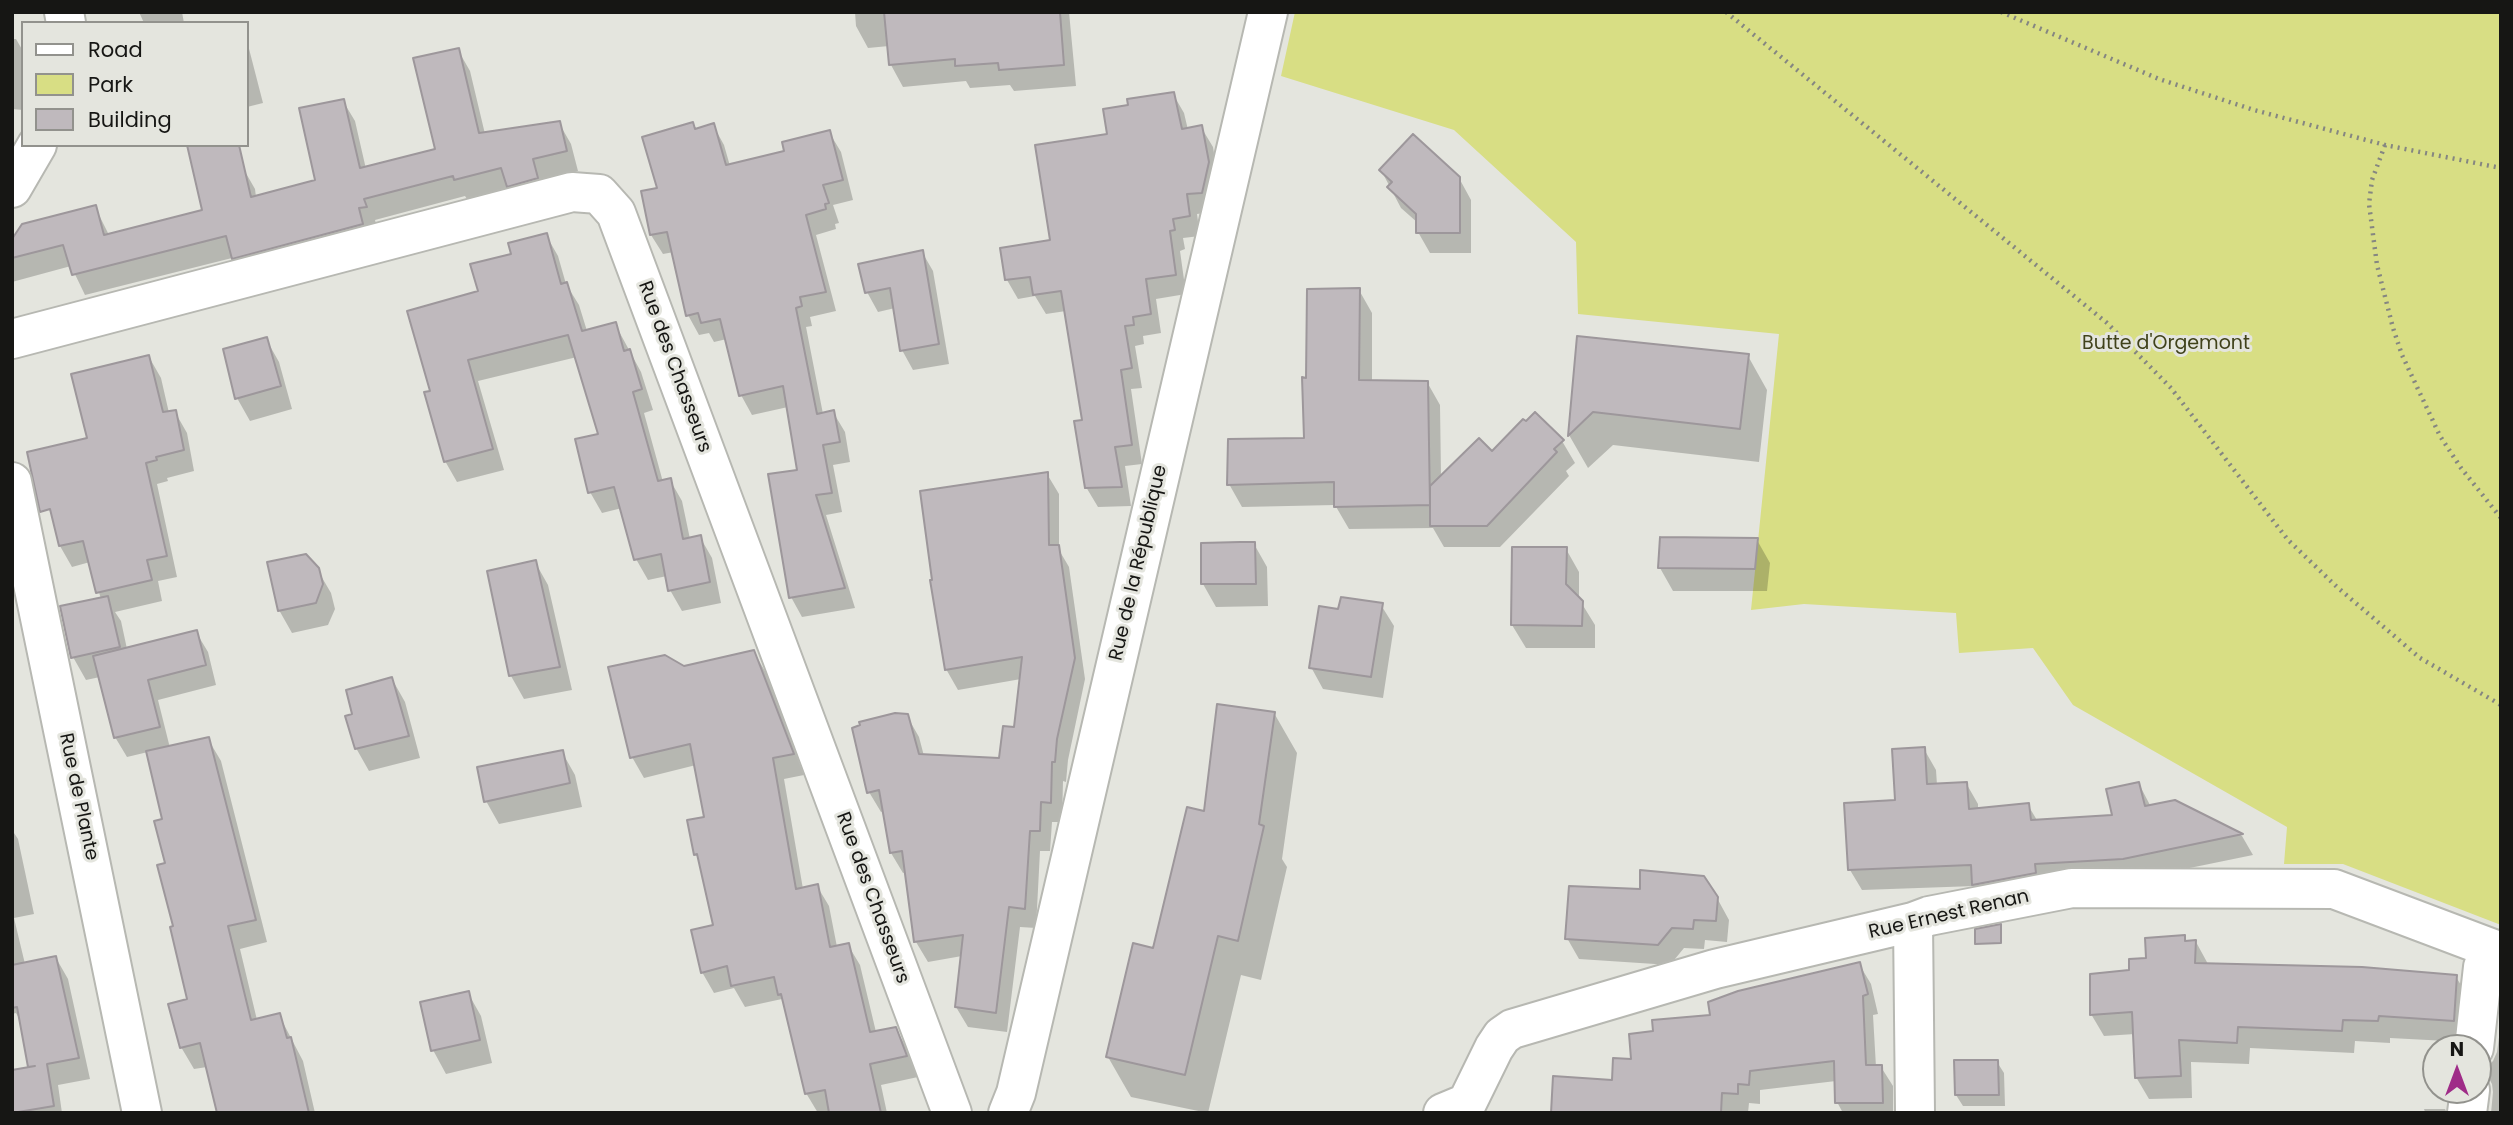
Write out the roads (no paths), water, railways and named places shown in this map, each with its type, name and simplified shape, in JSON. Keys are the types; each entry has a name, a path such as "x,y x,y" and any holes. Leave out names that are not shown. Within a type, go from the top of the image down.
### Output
{"street":[{"name":"Rue de la République","path":"1008,1113 1016,1093 1268,12"},
{"path":"12,188 36,147"},
{"name":"Rue des Chasseurs","path":"12,338 572,192 599,194 616,213 952,1113"},
{"name":"Rue de Plante","path":"12,482 142,1113"},
{"name":"Rue Ernest Renan","path":"1461,1110 1494,1048 1512,1028 1714,969 1929,916 2072,888 2334,889 2496,950"},
{"path":"1913,922 1915,1113"},
{"path":"2476,1034 2483,967 2496,950"}],"park label":[{"name":"Butte d'Orgemont","path":"2166,344"}]}
